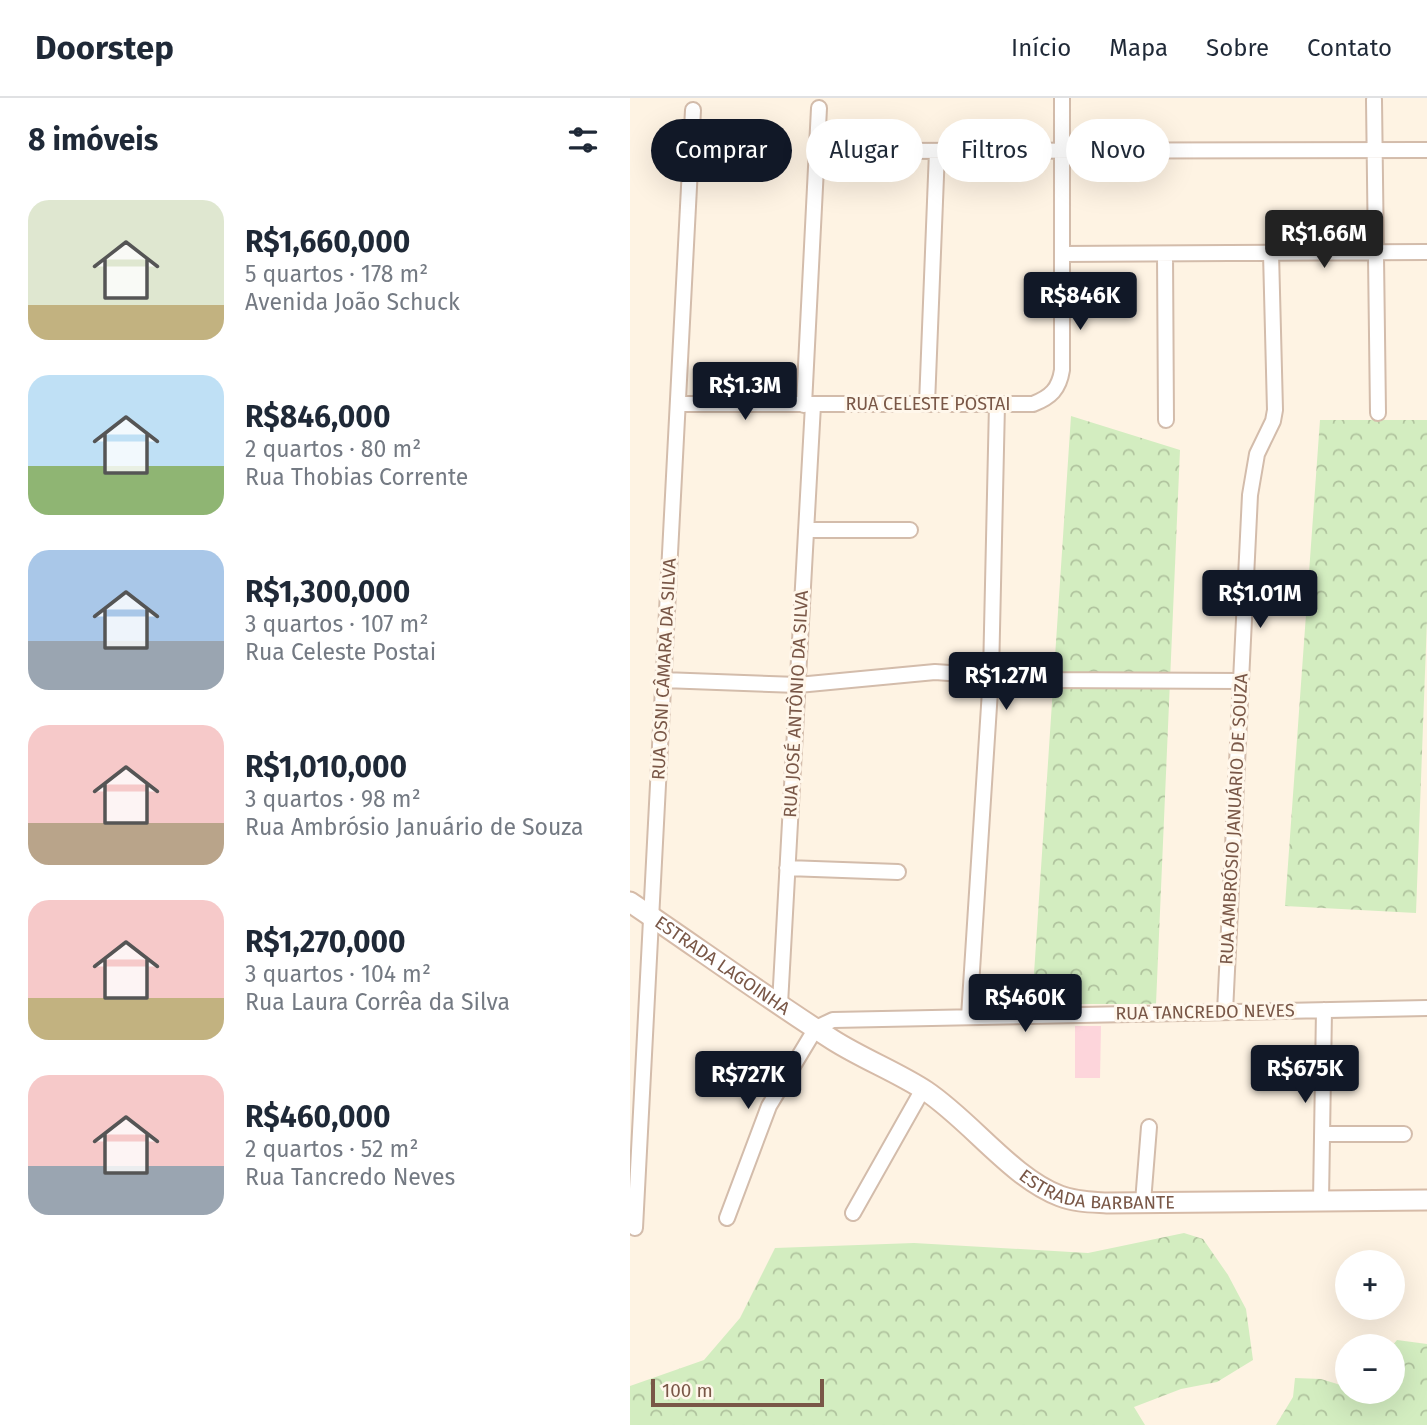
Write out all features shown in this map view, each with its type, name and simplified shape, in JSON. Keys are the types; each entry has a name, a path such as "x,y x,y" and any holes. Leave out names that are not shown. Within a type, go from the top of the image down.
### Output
{"main road":[{"name":"ESTRADA LAGOINHA","path":"630,902 816,1028"},
{"name":"ESTRADA BARBANTE","path":"816,1028 923,1089 966,1122 1022,1174 1062,1197 1082,1202 1427,1200"}],"street":[{"path":"1062,98 1062,254 1427,252"},
{"path":"1374,100 1378,413"},
{"name":"RUA JOSÉ ANTÔNIO DA SILVA","path":"818,119 819,108"},
{"name":"RUA OSNI CÂMARA DA SILVA","path":"635,1228 693,110"},
{"path":"1052,151 1427,150"},
{"path":"923,151 937,151 927,404"},
{"name":"RUA JOSÉ ANTÔNIO DA SILVA","path":"780,1004 806,530 816,182"},
{"name":"RUA AMBRÓSIO JANUÁRIO DE SOUZA","path":"1225,1012 1240,681 1254,469 1257,454 1273,421 1275,410 1271,253"},
{"name":"RUA CELESTE POSTAI","path":"678,404 1033,404 1051,396 1060,383 1062,254"},
{"path":"1165,254 1166,420"},
{"path":"969,1017 991,675 998,404"},
{"path":"806,530 910,530"},
{"path":"663,680 798,685 917,672 1048,680 1240,681"},
{"path":"787,868 898,872"},
{"name":"RUA TANCREDO NEVES","path":"816,1028 832,1020 1427,1008"},
{"path":"1321,1201 1324,1010"},
{"path":"727,1218 769,1106 816,1028"},
{"path":"853,1213 923,1089"},
{"path":"1143,1202 1149,1127"},
{"path":"1322,1134 1405,1134"}],"shaded area":[{"path":"1075,1026 1101,1026 1100,1078 1075,1078"}],"green space":[{"path":"1071,416 1180,450 1156,1004 1032,1004"},
{"path":"1320,420 1427,420 1427,619 1416,913 1285,906"},
{"path":"1184,1233 1203,1239 1228,1275 1246,1309 1253,1360 1217,1382 1181,1389 1134,1407 1145,1425 630,1425 630,1386 704,1360 740,1318 775,1248 914,1243 1088,1253"},
{"path":"1405,1341 1427,1344 1427,1425 1276,1425 1293,1397 1295,1378 1321,1379 1335,1383 1335,1404 1405,1404"}]}
